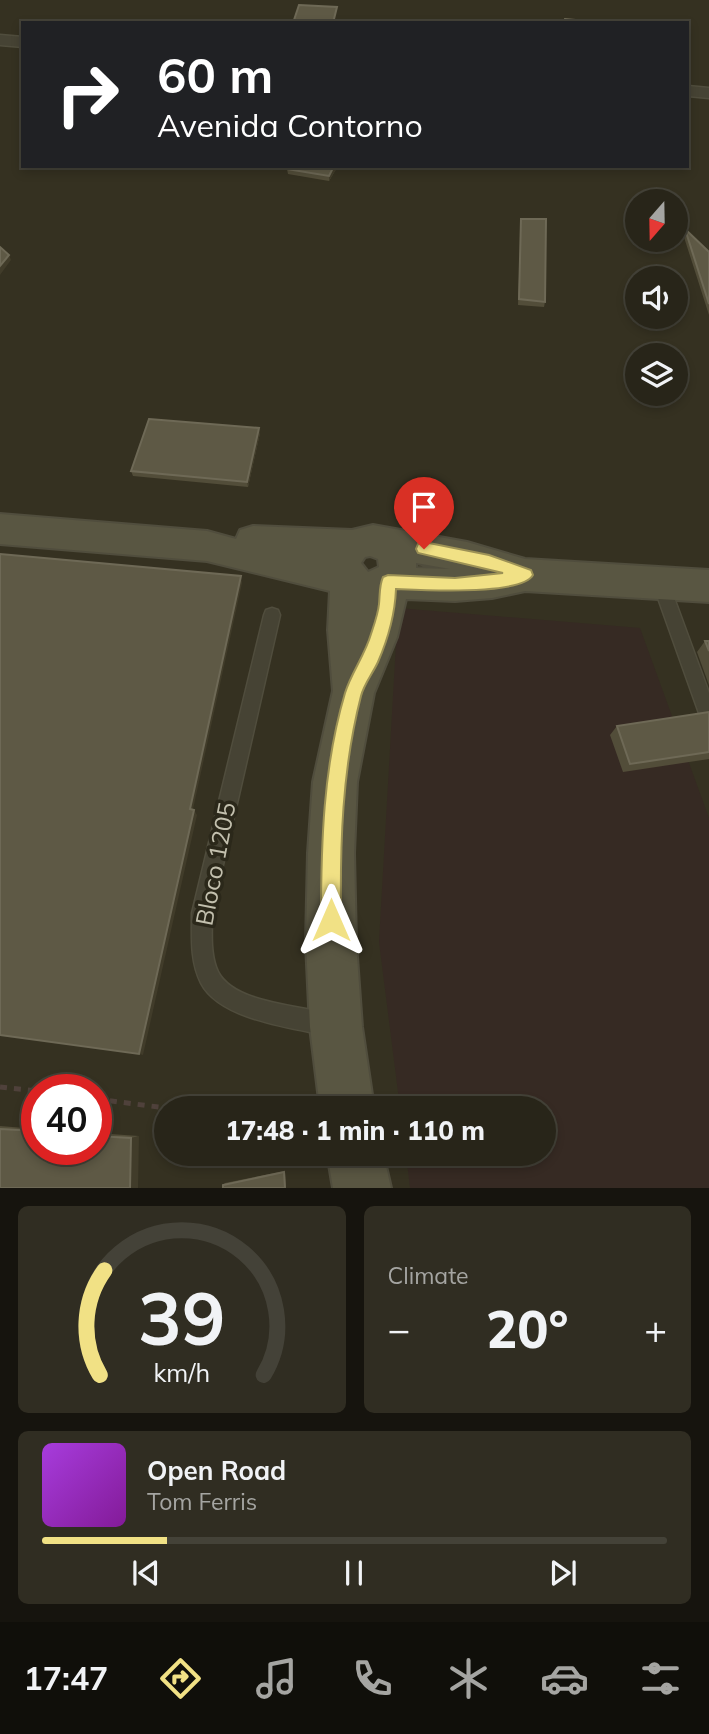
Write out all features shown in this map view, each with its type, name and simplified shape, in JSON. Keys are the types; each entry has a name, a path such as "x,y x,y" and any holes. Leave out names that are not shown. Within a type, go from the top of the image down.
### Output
{"street":[{"path":"0,40 21,42"},
{"path":"689,91 709,93"},
{"path":"0,529 207,546 258,560 358,562 466,556 525,575 709,586"},
{"path":"345,1096 336,1027 331,943 331,853 335,782 354,691 380,634 389,581 398,565 392,549 358,562"},
{"path":"354,691 348,630 358,562"},
{"path":"389,581 428,585 455,584 492,582 525,575"},
{"path":"358,1166 362,1188"}],"lane":[{"path":"661,583 709,716"},
{"name":"Bloco 1205","path":"272,615 202,913 202,951 212,982 241,1004 336,1027"}],"path":[{"path":"0,1087 21,1089"},
{"path":"112,1101 154,1106"}],"shaded area":[{"path":"398,608 640,628 709,818 709,1188 410,1188 407,1166 556,1166 556,1096 398,1096 379,942"}],"building":[{"path":"299,5 337,7 334,21 294,21"},
{"path":"288,168 333,168 329,176"},
{"path":"521,219 546,219 545,302 519,299"},
{"path":"688,232 709,252 709,304 688,238"},
{"path":"0,247 9,255 0,266"},
{"path":"149,419 259,428 247,482 131,471"},
{"path":"0,554 241,576 190,809 194,810 139,1054 0,1035"},
{"path":"709,712 709,752 630,764 617,726"},
{"path":"0,1129 21,1130 21,1165 112,1165 112,1137 131,1138 130,1188 0,1188"},
{"path":"284,1172 285,1188 223,1188 223,1185"}],"route":[{"path":"331,920 335,782 354,691 380,634 387,605 388,582 455,584 492,582 525,575 489,562 424,549"}]}
